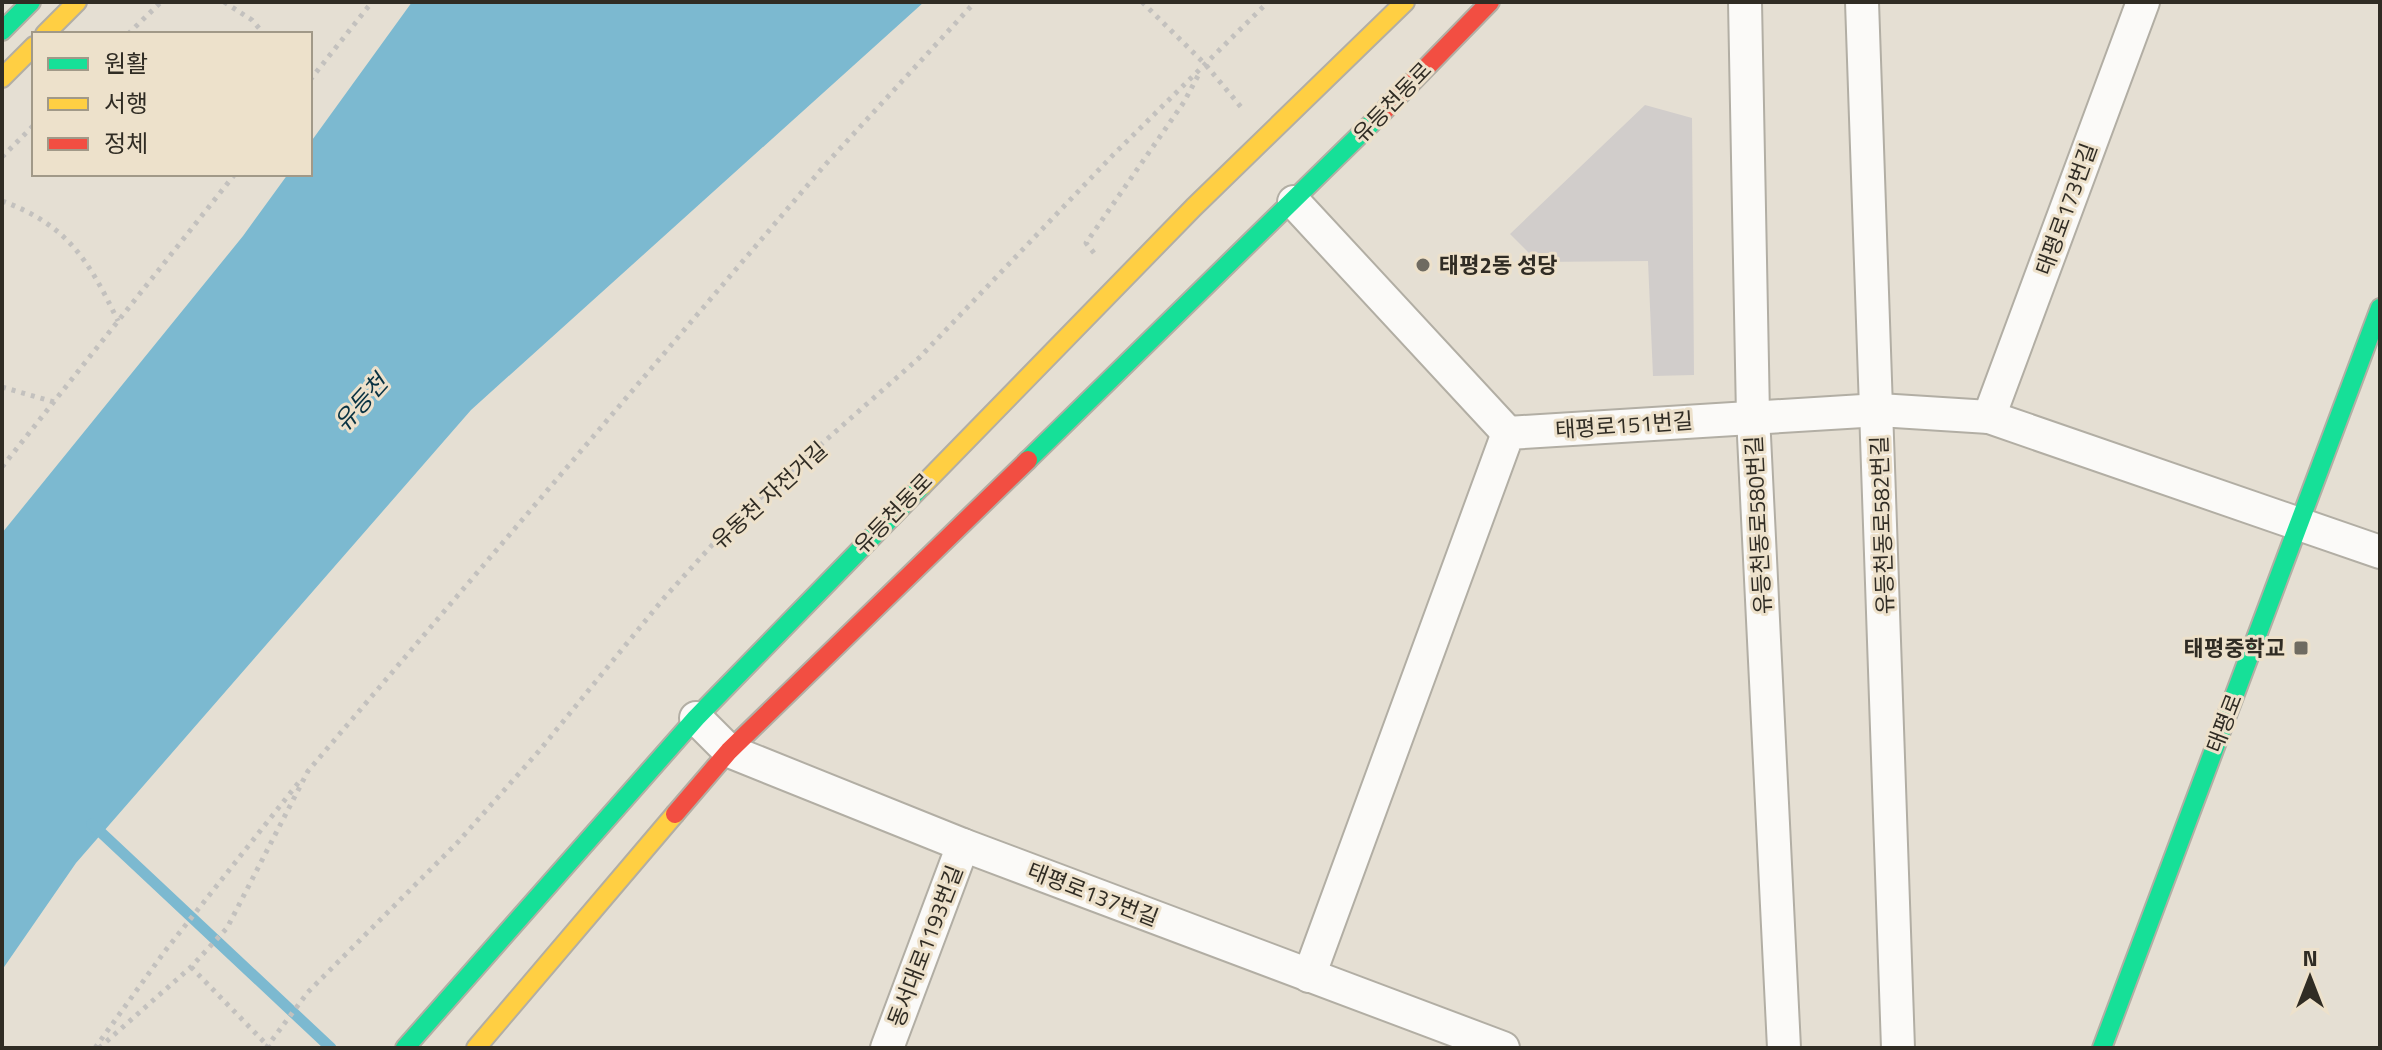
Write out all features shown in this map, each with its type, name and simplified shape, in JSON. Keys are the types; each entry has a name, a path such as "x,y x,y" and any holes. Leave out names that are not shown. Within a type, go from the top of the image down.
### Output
{"main road":[{"path":"2,31 31,2"},
{"path":"47,32 77,2"},
{"name":"유등천동로","path":"405,1048 696,718 1194,207 1405,2"},
{"name":"유등천동로","path":"476,1048 729,751 1294,202 1490,2"},
{"path":"2,78 32,48"},
{"name":"태평로","path":"2102,1048 2380,308"}],"street":[{"name":"유등천동로580번길","path":"1745,2 1753,416 1784,1048"},
{"name":"유등천동로582번길","path":"1862,2 1879,410 1898,1048"},
{"name":"태평로173번길","path":"1989,417 2143,2"},
{"path":"1294,202 1508,433 1309,976"},
{"name":"태평로151번길","path":"1508,433 1879,410 1989,417 2380,552"},
{"name":"태평로137번길","path":"696,718 729,751 963,845 1503,1048"},
{"name":"동서대로1193번길","path":"887,1048 963,845"}],"path":[{"path":"130,32 161,2"},
{"path":"224,2 252,20 262,32"},
{"path":"312,77 372,2"},
{"path":"97,1048 165,951 308,771 824,166 975,2"},
{"path":"1142,2 1205,64 1223,87"},
{"name":"유동천 자전거길","path":"268,1047 308,992 458,842 539,751 664,598 733,522 919,358 1268,2"},
{"path":"1108,246 1096,256 1086,243 1184,102 1205,64"},
{"path":"2,157 32,127"},
{"path":"2,467 233,176"},
{"path":"2,201 41,218 65,235 87,260 118,321"},
{"path":"2,387 54,402"},
{"path":"97,1048 191,967 227,928 308,771"},
{"path":"191,967 268,1047"}],"water":[{"name":"유등천","path":"412,2 924,2 471,410 76,863 2,970 2,533 243,236 287,176 312,176 312,140"}],"building":[{"path":"1645,105 1692,118 1694,375 1653,376 1648,261 1538,262 1510,234"}],"waterway":[{"path":"92,824 331,1048"}],"traffic: fast":[{"path":"2,31 31,2"},
{"path":"1028,460 1379,116"},
{"path":"2102,1048 2380,308"},
{"path":"405,1048 696,718 922,486"}],"traffic: slow":[{"path":"47,32 77,2"},
{"path":"922,486 1194,207 1405,2"},
{"path":"2,78 32,48"},
{"path":"476,1048 675,814"}],"traffic: jam":[{"path":"1379,116 1490,2"},
{"path":"675,814 729,751 1028,460"}],"place":[{"name":"태평2동 성당","path":"1423,265"},
{"name":"태평중학교","path":"2301,648"}]}
